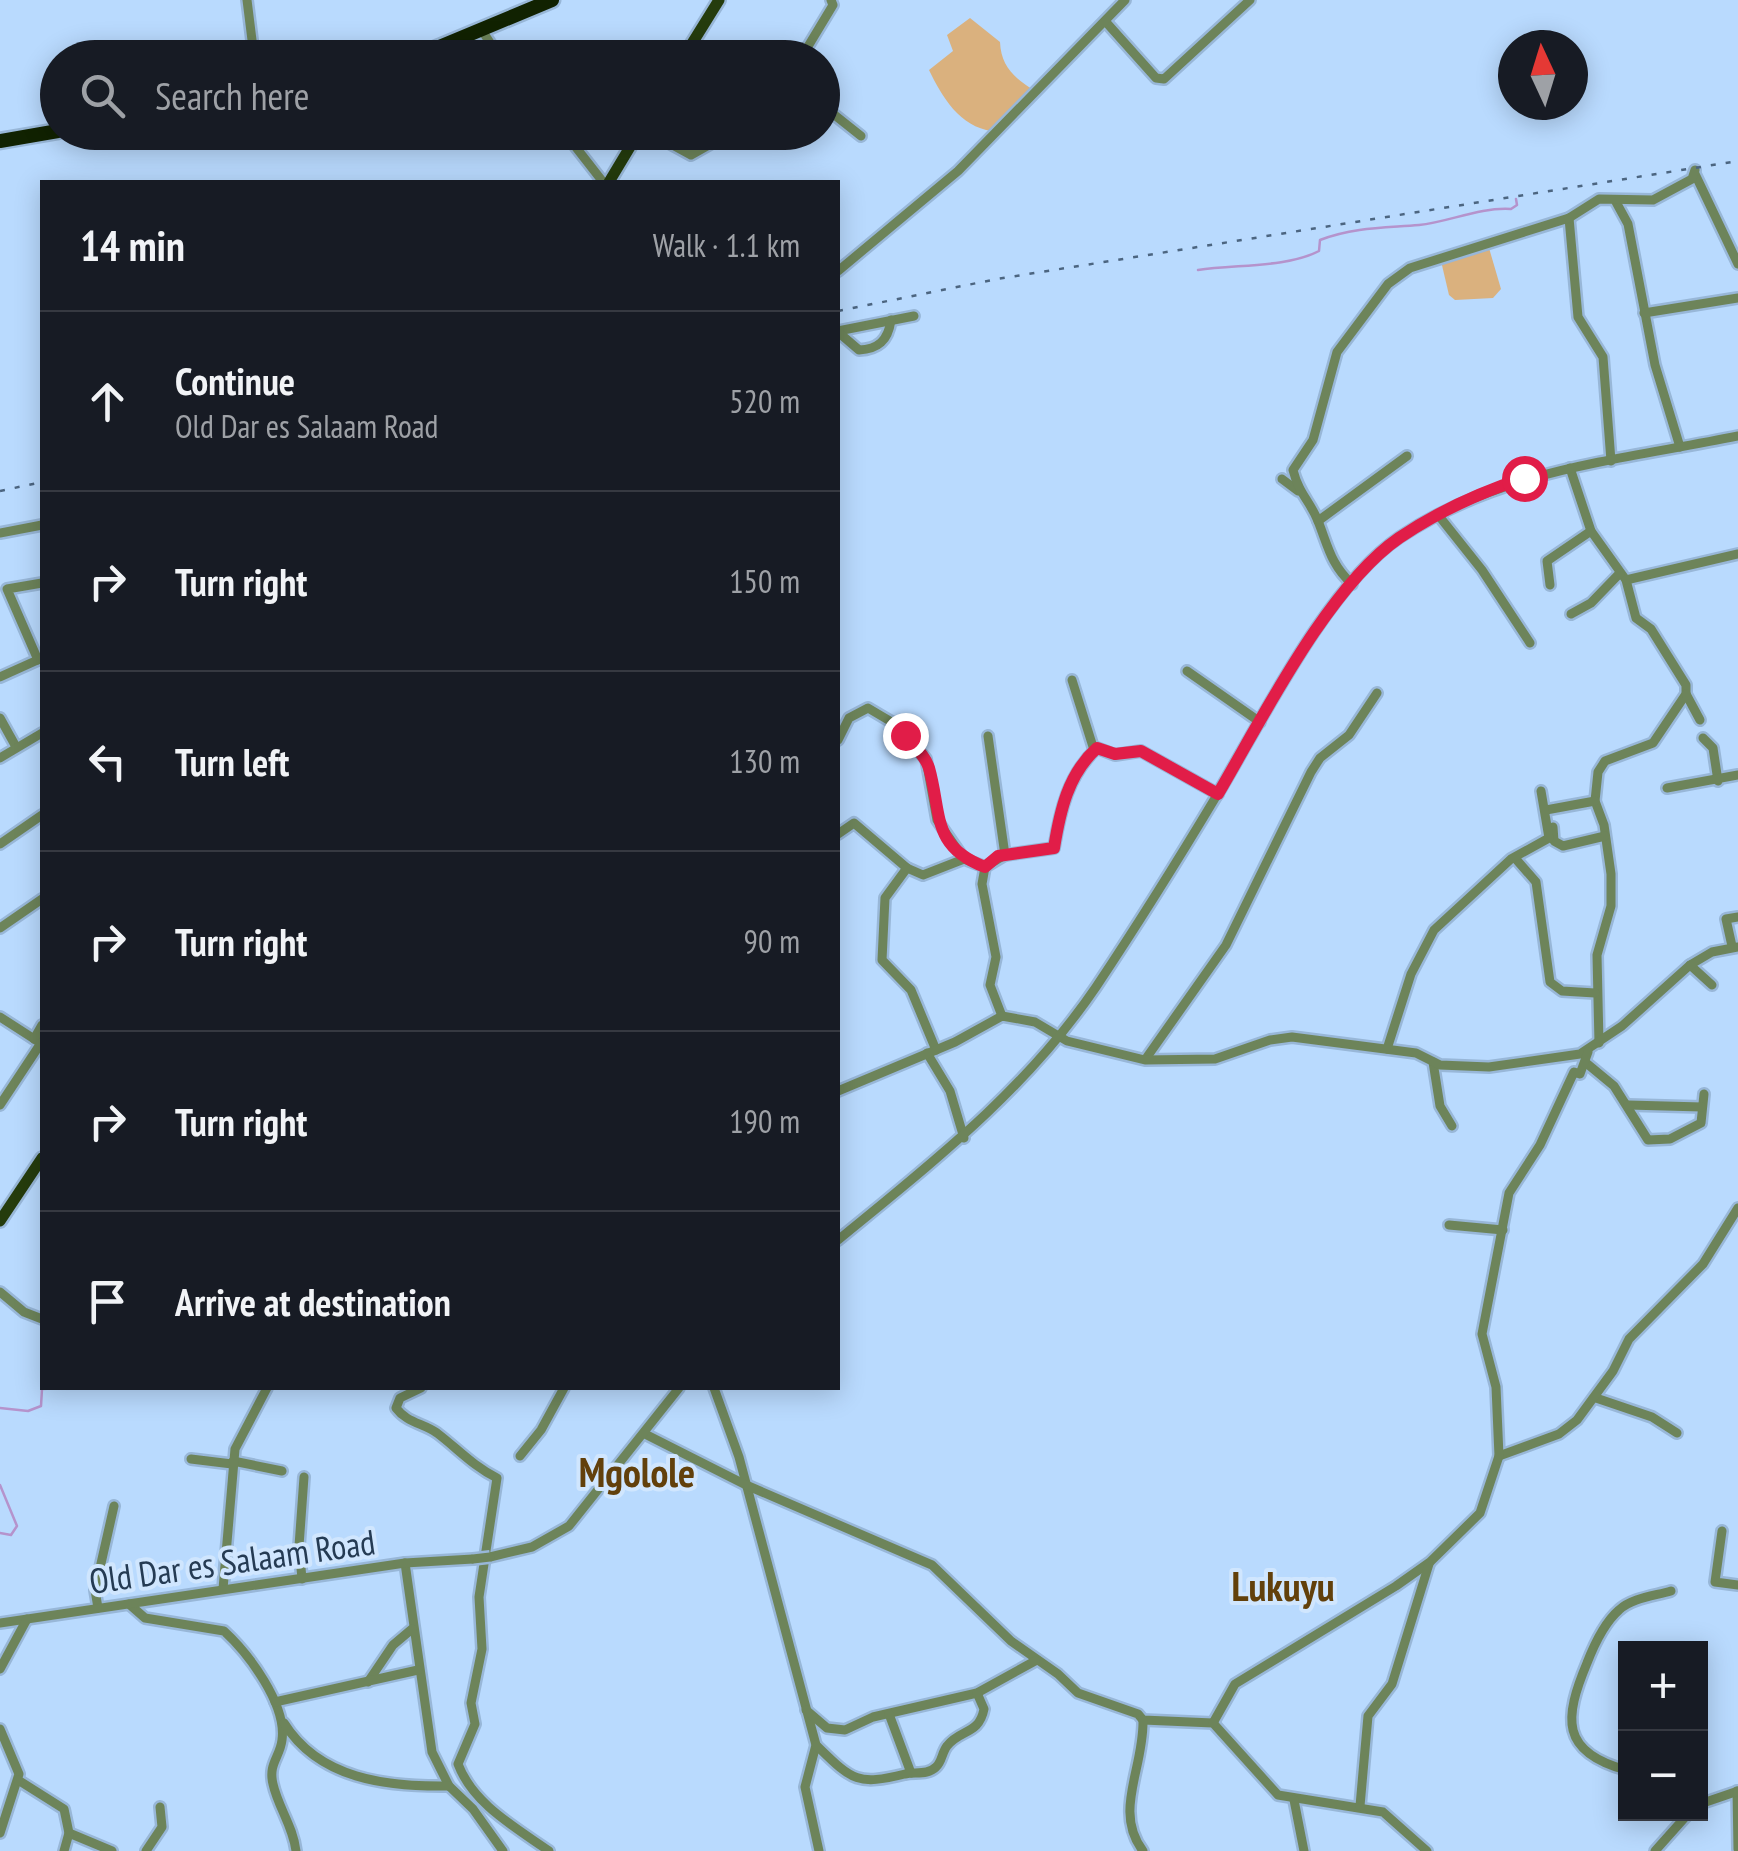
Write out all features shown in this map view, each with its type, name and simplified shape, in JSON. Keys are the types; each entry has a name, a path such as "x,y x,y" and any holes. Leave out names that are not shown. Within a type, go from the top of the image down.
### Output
{"highway":[{"path":"461,40 552,0"},
{"path":"0,140 40,134"}],"main road":[{"path":"695,40 719,0"},
{"path":"607,180 626,150"},
{"path":"0,1222 40,1161"}],"street":[{"path":"247,0 252,40"},
{"path":"840,269 958,171 1126,0"},
{"path":"1234,0 1239,12"},
{"path":"1105,22 1160,80 1250,0"},
{"path":"812,40 834,2"},
{"path":"483,32 488,40"},
{"path":"840,119 861,136"},
{"path":"579,150 604,180"},
{"path":"1352,584 1334,568 1318,521 1298,491 1293,470 1312,440 1337,352 1388,284 1422,264 1569,218 1598,200 1653,200 1695,172 1738,264"},
{"path":"1616,202 1628,224 1644,313 1680,447"},
{"path":"1569,218 1578,317 1603,357 1610,461"},
{"path":"1644,313 1738,298"},
{"path":"840,331 914,316"},
{"path":"840,333 859,350 874,349 888,335 891,320"},
{"path":"840,1238 964,1138 1018,1086 1060,1036 1218,794 1332,606 1400,538 1508,483 1738,436"},
{"path":"1318,521 1349,504 1407,456"},
{"path":"1570,468 1591,532 1623,576 1636,618 1651,629 1700,720"},
{"path":"1282,480 1298,491"},
{"path":"1439,516 1482,570 1530,643"},
{"path":"0,533 40,525"},
{"path":"1550,586 1546,562 1591,532"},
{"path":"1570,614 1591,603 1623,576 1738,554"},
{"path":"0,678 40,659 7,589 40,583"},
{"path":"1187,671 1260,722"},
{"path":"1072,680 1094,750"},
{"path":"1147,1057 1226,944 1311,772 1349,735 1377,693"},
{"path":"1599,1043 1597,955 1611,906 1605,836 1595,801 1598,772 1606,761 1654,742 1686,694"},
{"path":"840,736 849,718 868,708 895,724 928,764 937,820 964,859 985,867"},
{"path":"0,718 15,745"},
{"path":"0,758 15,745 40,734"},
{"path":"988,736 1004,855"},
{"path":"1703,738 1713,748 1718,781"},
{"path":"1002,1016 990,985 996,958 982,884 985,867 1004,855 1054,848 1055,823 1063,802 1094,750 1100,747 1120,755 1141,751 1218,794"},
{"path":"1667,788 1738,775"},
{"path":"1387,1050 1412,974 1434,930 1451,910 1515,858 1549,838 1541,791"},
{"path":"1546,810 1595,801"},
{"path":"0,844 40,816"},
{"path":"840,833 854,823 907,868 923,875 964,859"},
{"path":"1553,827 1554,841 1563,846 1605,836"},
{"path":"1515,858 1536,882 1550,982 1562,991 1595,993"},
{"path":"907,868 885,898 882,960 912,990 964,1138"},
{"path":"0,928 40,900"},
{"path":"1213,1724 1235,1684 1282,1660 1430,1562 1480,1514 1500,1456 1496,1387 1482,1334 1510,1193 1540,1145 1574,1072 1580,1074 1586,1057 1690,965 1735,946 1726,919 1738,916"},
{"path":"1690,965 1712,985"},
{"path":"840,1090 931,1052 1002,1016 1035,1022 1060,1036 1147,1057 1216,1059 1282,1037 1416,1054 1432,1062 1489,1066 1586,1057"},
{"path":"0,1017 39,1042 0,1105"},
{"path":"1586,1057 1628,1105 1645,1138 1660,1141 1700,1123 1704,1094"},
{"path":"1432,1062 1440,1106 1452,1126"},
{"path":"1628,1105 1702,1107"},
{"path":"29,1179 40,1183"},
{"path":"1500,1456 1559,1434 1596,1398 1629,1339 1703,1264 1738,1208"},
{"path":"1449,1225 1503,1230"},
{"path":"0,1292 24,1312 40,1319"},
{"path":"223,1589 232,1462 240,1432 266,1390"},
{"path":"417,1390 400,1398 396,1408 404,1420 441,1435 457,1453 497,1478 480,1597 482,1649 471,1703 475,1724 458,1764 464,1782 505,1822 549,1851"},
{"path":"520,1456 541,1430 563,1390"},
{"path":"664,1390 670,1400"},
{"path":"678,1390 644,1434 746,1485 932,1564 1036,1661 1078,1693 1138,1714 1143,1720 1143,1752 1128,1820 1129,1832 1143,1851"},
{"path":"715,1390 746,1485 816,1746 805,1786 819,1851"},
{"path":"1596,1398 1652,1417 1677,1433"},
{"name":"Old Dar es Salaam Road","path":"0,1623 405,1563 490,1557 532,1547 569,1526 644,1434"},
{"path":"191,1459 282,1471"},
{"path":"302,1579 299,1546 304,1477"},
{"path":"98,1608 95,1590 114,1506"},
{"path":"1722,1530 1715,1582 1738,1585"},
{"path":"1360,1806 1368,1716 1392,1684 1430,1562"},
{"path":"405,1563 432,1752 449,1786 473,1809 502,1851"},
{"path":"1618,1768 1602,1763 1580,1746 1570,1721 1574,1692 1594,1646 1621,1608 1670,1591"},
{"path":"130,1604 145,1618 224,1631 275,1702 301,1748 329,1766 382,1784 449,1786"},
{"path":"0,1670 26,1619"},
{"path":"368,1682 393,1645 412,1629"},
{"path":"806,1710 835,1731 977,1692 1036,1661"},
{"path":"275,1702 418,1670"},
{"path":"816,1746 860,1781 884,1782 935,1769 947,1746 975,1730 984,1709 977,1692"},
{"path":"889,1714 911,1774"},
{"path":"1143,1720 1213,1724 1278,1796 1360,1806 1396,1820 1427,1851"},
{"path":"284,1722 282,1745 270,1762 273,1787 288,1815 296,1851"},
{"path":"0,1729 18,1766 18,1780 0,1834"},
{"path":"18,1780 64,1809 69,1833 64,1851"},
{"path":"1708,1801 1738,1791 1738,1849"},
{"path":"1294,1800 1304,1851"},
{"path":"146,1851 162,1826 160,1807"},
{"path":"1655,1851 1682,1821"},
{"path":"69,1833 112,1851"}],"shaded area":[{"path":"970,18 1000,42 1003,59 1011,72 1037,92 992,131 961,117 929,70 953,51 947,35"},
{"path":"1489,248 1501,289 1493,298 1455,300 1449,295 1441,261"}],"waterway":[{"path":"1198,270 1292,260 1319,251 1320,240 1333,236 1511,209 1517,205 1516,199"},
{"path":"0,1408 28,1411 41,1406 42,1390"},
{"path":"0,1485 17,1526 11,1535 0,1533"}],"railway":[{"path":"840,311 997,279 1738,161"},
{"path":"0,491 40,482"}],"district":[{"name":"Mgolole","path":"637,1472"},
{"name":"Lukuyu","path":"1283,1586"}],"route":[{"path":"905,735 926,759 937,820 949,842 964,859 985,867 998,856 1054,848 1055,823 1063,802 1078,770 1100,747 1120,755 1141,751 1218,794 1332,606 1380,554 1400,538 1475,496 1524,478"}]}
